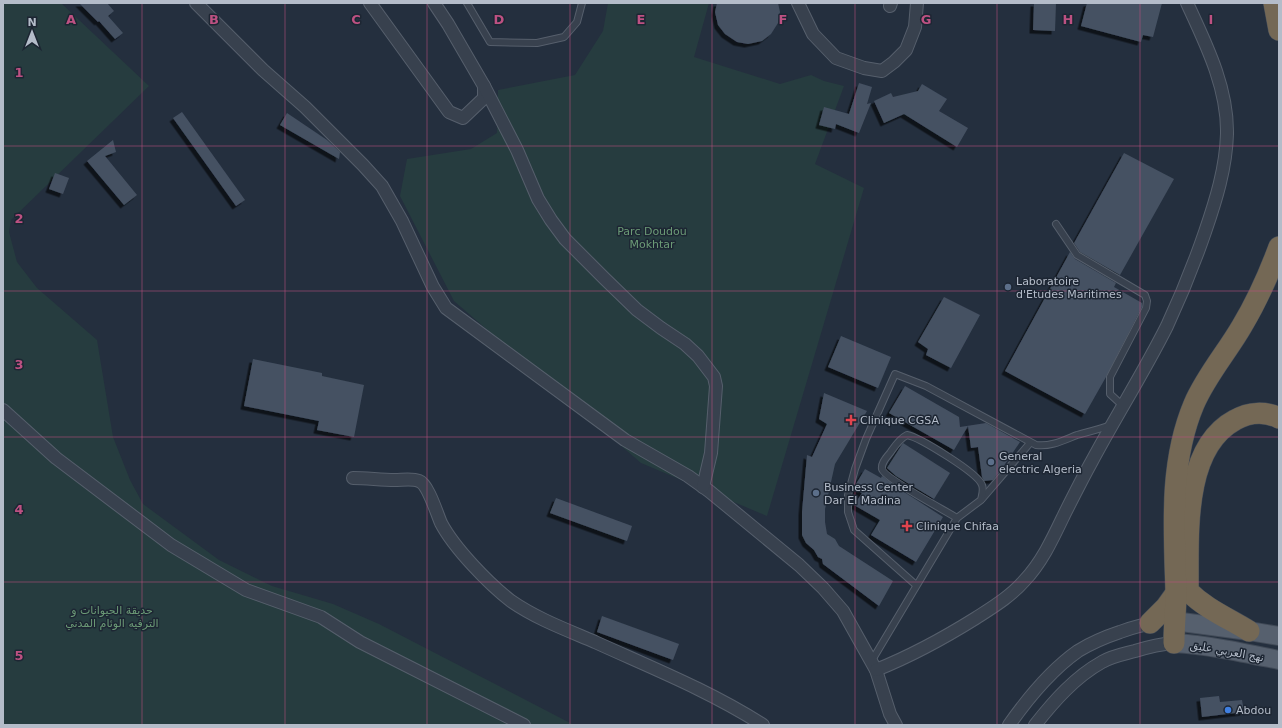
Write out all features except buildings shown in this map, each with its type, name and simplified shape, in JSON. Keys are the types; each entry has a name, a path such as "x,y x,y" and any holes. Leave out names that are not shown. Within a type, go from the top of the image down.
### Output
{"highway":[{"path":"1274,3 1279,30"},
{"path":"1182,592 1174,541 1174,503 1182,440 1195,402 1217,365 1242,328 1266,281 1279,247"},
{"path":"1181,644 1180,622 1182,592 1192,494 1196,474 1204,454 1209,443 1226,425 1237,419 1249,414 1264,413 1279,418"},
{"path":"1150,623 1182,592"},
{"path":"1182,592 1249,631"}],"main road":[{"name":"نهج العربي عليق","path":"1180,622 1279,636"},
{"name":"نهج العربي عليق","path":"1181,644 1279,660"}],"street":[{"path":"196,3 263,70 310,112 382,186 402,220 433,287 446,308 625,440 688,476 703,487 799,565 823,588 843,611 873,666 890,714 896,725"},
{"path":"370,3 449,112 463,118 484,98 484,86"},
{"path":"434,3 484,86 517,150 538,199 565,239 638,310 661,328 686,344 708,367 714,376 716,386 711,453 703,487"},
{"path":"798,3 813,34 836,58 864,68 882,71 906,50 915,27 918,3"},
{"path":"873,666 922,650 947,636 994,606 1012,593 1024,581 1042,558 1111,425 1167,325 1200,247 1218,194 1223,173 1227,134 1227,116 1224,99 1216,72 1187,3"},
{"path":"3,410 56,458 171,545 246,590 321,618 360,642 524,725"},
{"path":"353,478 420,481 426,489 448,536 480,571 511,600 527,611 557,626 698,688 743,712 763,725"},
{"path":"1010,725 1021,708 1046,680 1063,663 1079,651 1113,634 1131,628 1150,623 1180,622"},
{"path":"1035,725 1062,693 1089,670 1103,661 1117,655 1149,647 1181,644"}],"lane":[{"path":"467,3 490,42 537,43 564,37 577,22 582,3"},
{"path":"1056,224 1077,255 1145,295 1147,301 1146,308 1110,376 1110,394 1122,405"},
{"path":"916,585 854,530 848,512 848,495 855,469 868,433 895,374 926,386 1036,445 1042,446 1055,444 1077,435 1111,425"},
{"path":"957,518 883,472 882,464 897,442 903,437 906,435 919,439 968,470 982,484 983,489 981,500"},
{"path":"873,666 916,585 957,518 981,500 1030,443"}],"green space":[{"name":"حديقة الحيوانات و الترفيه الوئام المدني","path":"3,3 61,3 149,86 11,220 9,232 17,262 37,288 97,340 113,437 130,480 143,504 219,560 272,586 333,604 379,624 574,725 3,725"},
{"name":"Parc Doudou Mokhtar","path":"608,3 709,3 694,57 780,84 811,75 824,81 844,86 815,164 864,188 767,516 641,463 454,301 400,196 407,159 471,149 497,133 498,90 575,75 603,31"}],"place":[{"name":"Laboratoire d'Etudes Maritimes","path":"1008,287"},
{"name":"Clinique CGSA","path":"851,420"},
{"name":"General electric Algeria","path":"991,462"},
{"name":"Business Center Dar El Madina","path":"816,493"},
{"name":"Clinique Chifaa","path":"907,526"},
{"name":"Abdou","path":"1228,710"}]}
